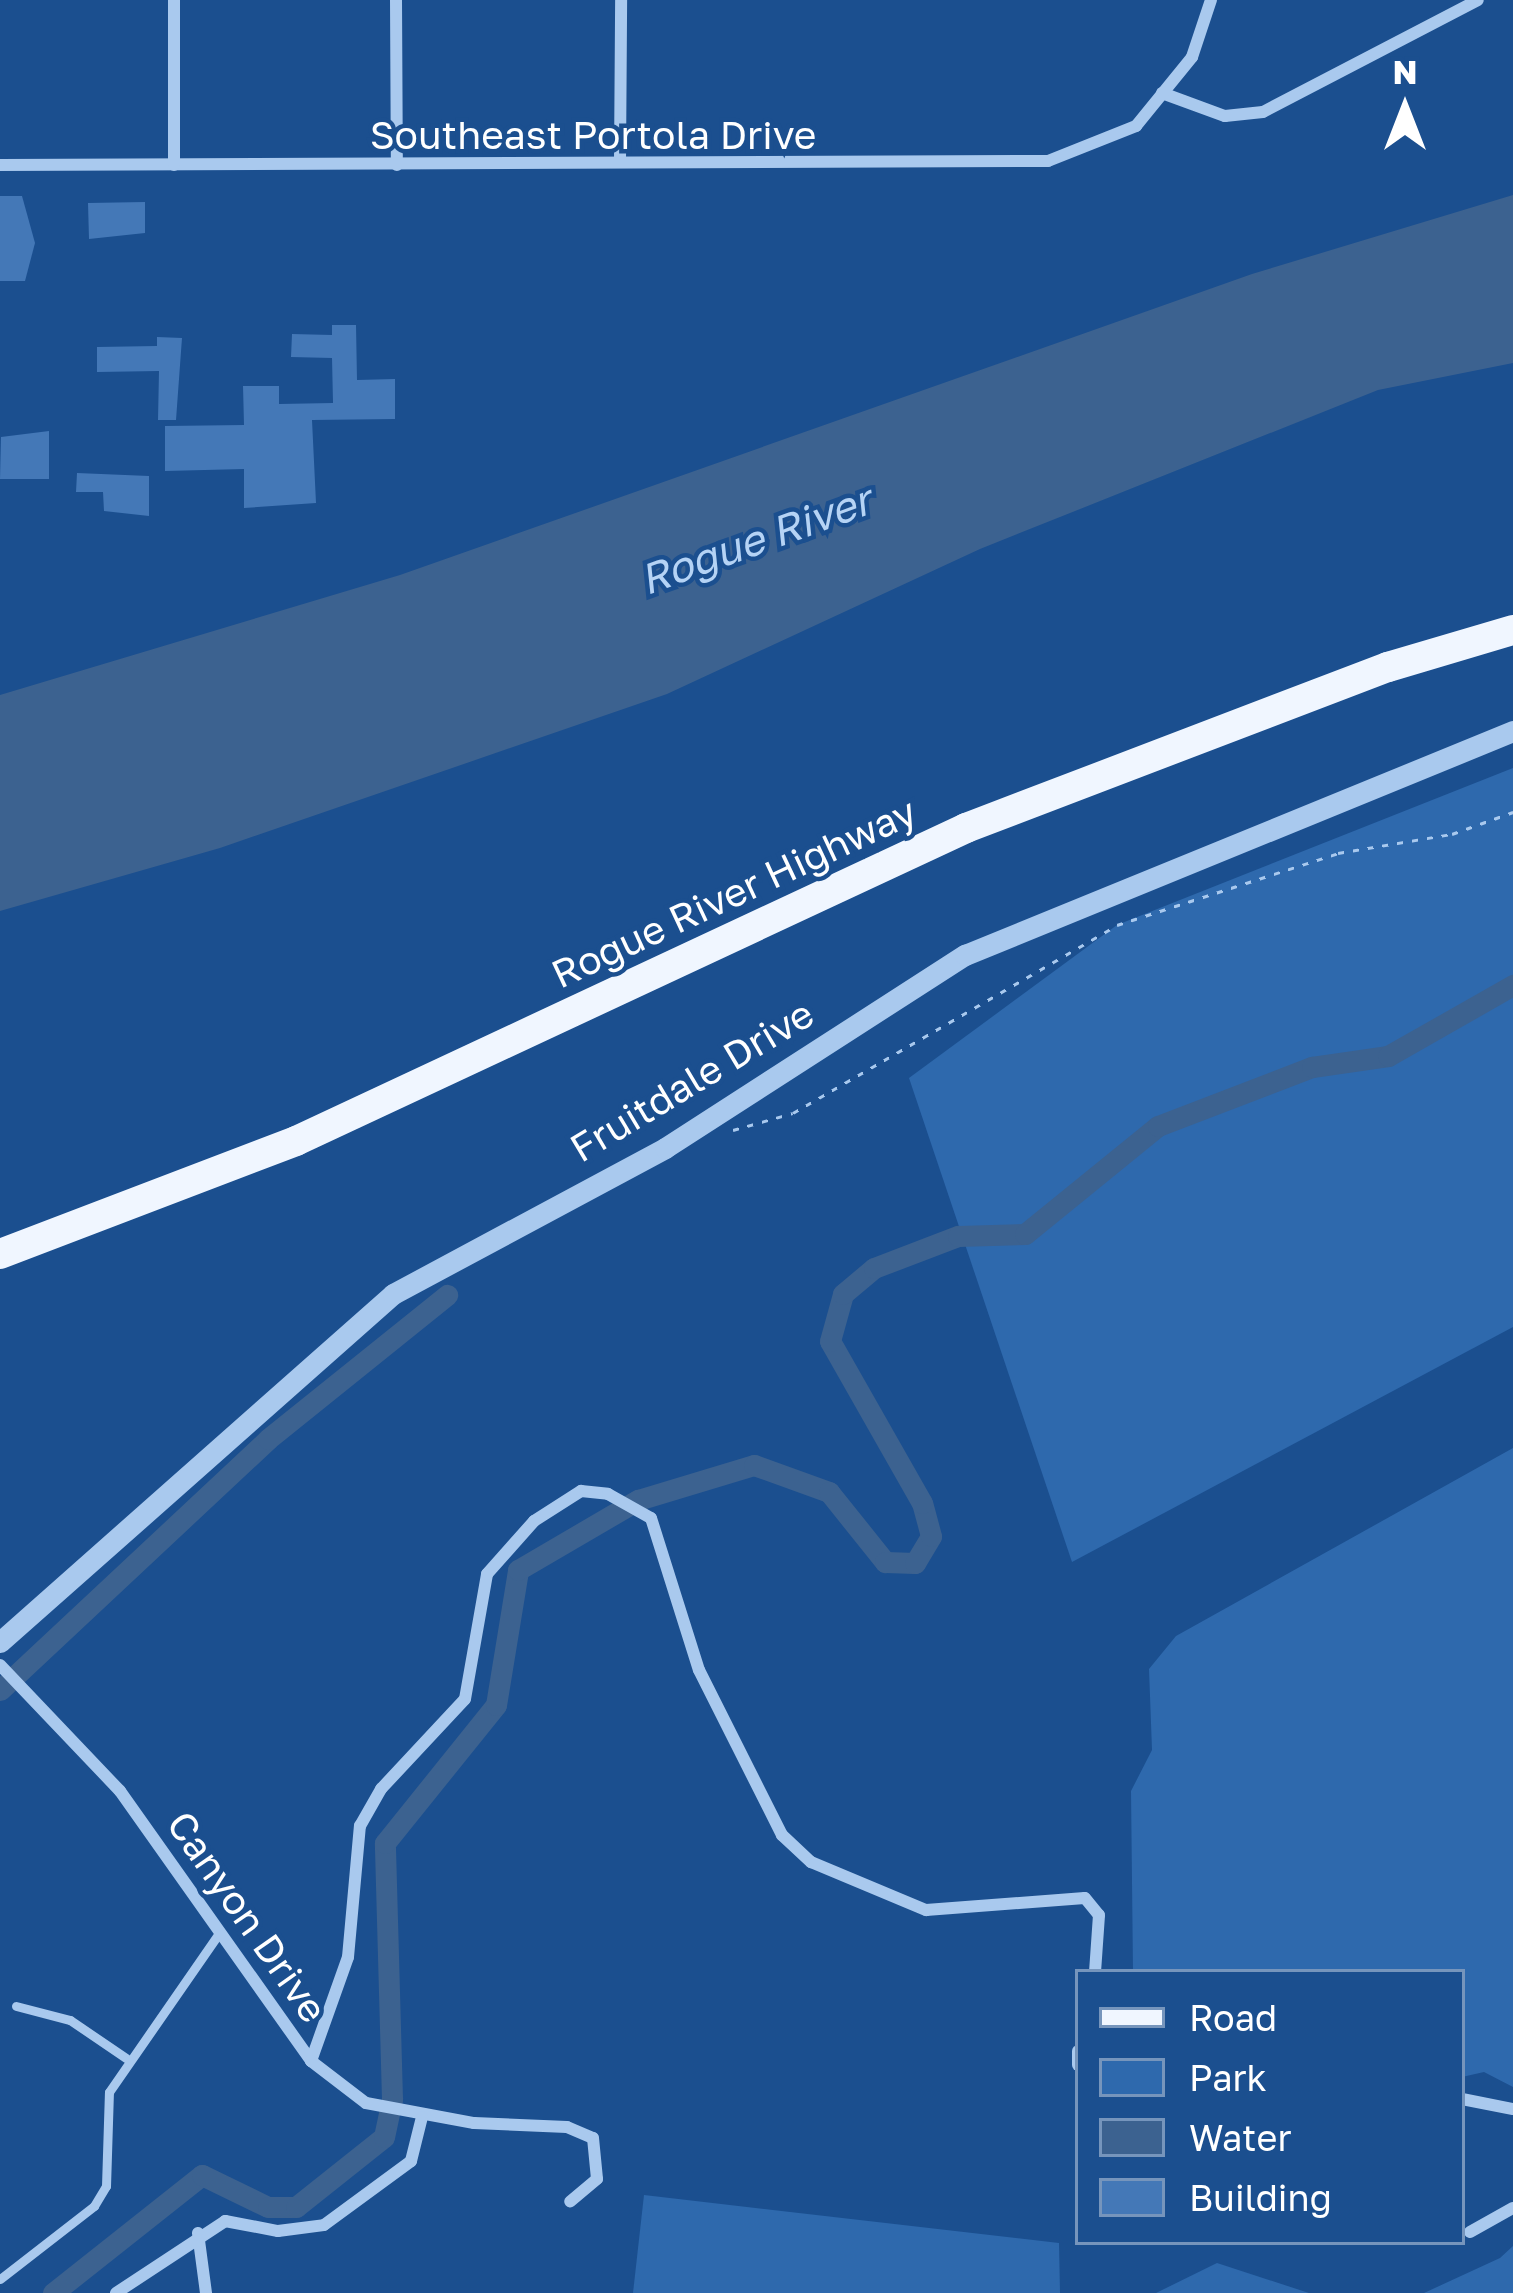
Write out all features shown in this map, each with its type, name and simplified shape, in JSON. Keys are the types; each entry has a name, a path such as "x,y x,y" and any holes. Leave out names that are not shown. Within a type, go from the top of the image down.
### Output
{"main road":[{"name":"Rogue River Highway","path":"0,1254 296,1141 966,828 1388,667 1513,630"}],"street":[{"path":"174,0 174,165"},
{"path":"396,0 397,165"},
{"path":"620,162 621,0"},
{"name":"Southeast Portola Drive","path":"0,165 1048,161 1136,125 1192,57 1211,0"},
{"path":"1162,93 1225,116 1263,112 1478,0"},
{"name":"Fruitdale Drive","path":"0,1642 393,1294 664,1148 965,956 1513,730"},
{"name":"Canyon Drive","path":"311,2061 348,1957 361,1826 381,1789 452,1725 465,1699 487,1574 534,1521 581,1491 651,1518 699,1670 782,1835 812,1862 926,1910 1085,1898 1099,1915 1095,1969"},
{"name":"Canyon Drive","path":"0,1665 120,1792 311,2061"},
{"path":"311,2061 339,2091 422,2116 567,2126 593,2138 597,2179 570,2203"},
{"path":"1465,2100 1513,2109"},
{"path":"116,2293 198,2233 251,2221 309,2232 410,2161 422,2116"},
{"path":"1470,2232 1513,2208"},
{"path":"198,2233 206,2293"}],"lane":[{"path":"0,2279 59,2240 106,2186 109,2092 126,2058 219,1933"},
{"path":"16,2006 70,2020 126,2058"}],"path":[{"path":"729,1131 793,1113 1117,925 1338,853 1452,834 1513,812"}],"green space":[{"path":"1513,768 1513,1327 1072,1562 909,1078 1117,925"},
{"path":"1513,1448 1513,2087 1484,2072 1465,2076 1465,1969 1133,1969 1131,1791 1152,1750 1149,1669 1176,1636"},
{"path":"644,2195 1059,2243 1060,2293 633,2293"},
{"path":"1513,2246 1513,2293 1424,2293 1500,2258"},
{"path":"1217,2263 1309,2293 1156,2293"}],"water":[{"name":"Rogue River","path":"1513,195 1513,363 1378,390 980,549 667,694 220,848 0,911 0,695 400,575 1252,274"}],"building":[{"path":"0,196 22,196 35,243 25,281 0,281"},
{"path":"145,202 145,233 89,239 88,203"},
{"path":"332,325 356,325 357,380 395,379 395,419 312,420 316,503 244,508 244,469 165,471 165,426 244,425 243,386 279,386 279,404 333,403 332,358 291,357 292,334 332,335"},
{"path":"157,337 182,338 176,420 158,420 159,371 97,372 97,347 157,346"},
{"path":"49,431 49,479 0,479 1,437"},
{"path":"77,473 149,476 149,516 104,511 103,492 76,492"}],"waterway":[{"path":"53,2293 202,2175 268,2207 296,2207 384,2137 392,2099 385,1843 496,1705 518,1570 638,1500 754,1465 829,1492 885,1562 915,1563 931,1536 922,1503 830,1341 843,1294 874,1268 958,1236 1025,1234 1158,1126 1312,1067 1388,1056 1513,985"},
{"path":"0,1690 268,1439 447,1295"}]}
